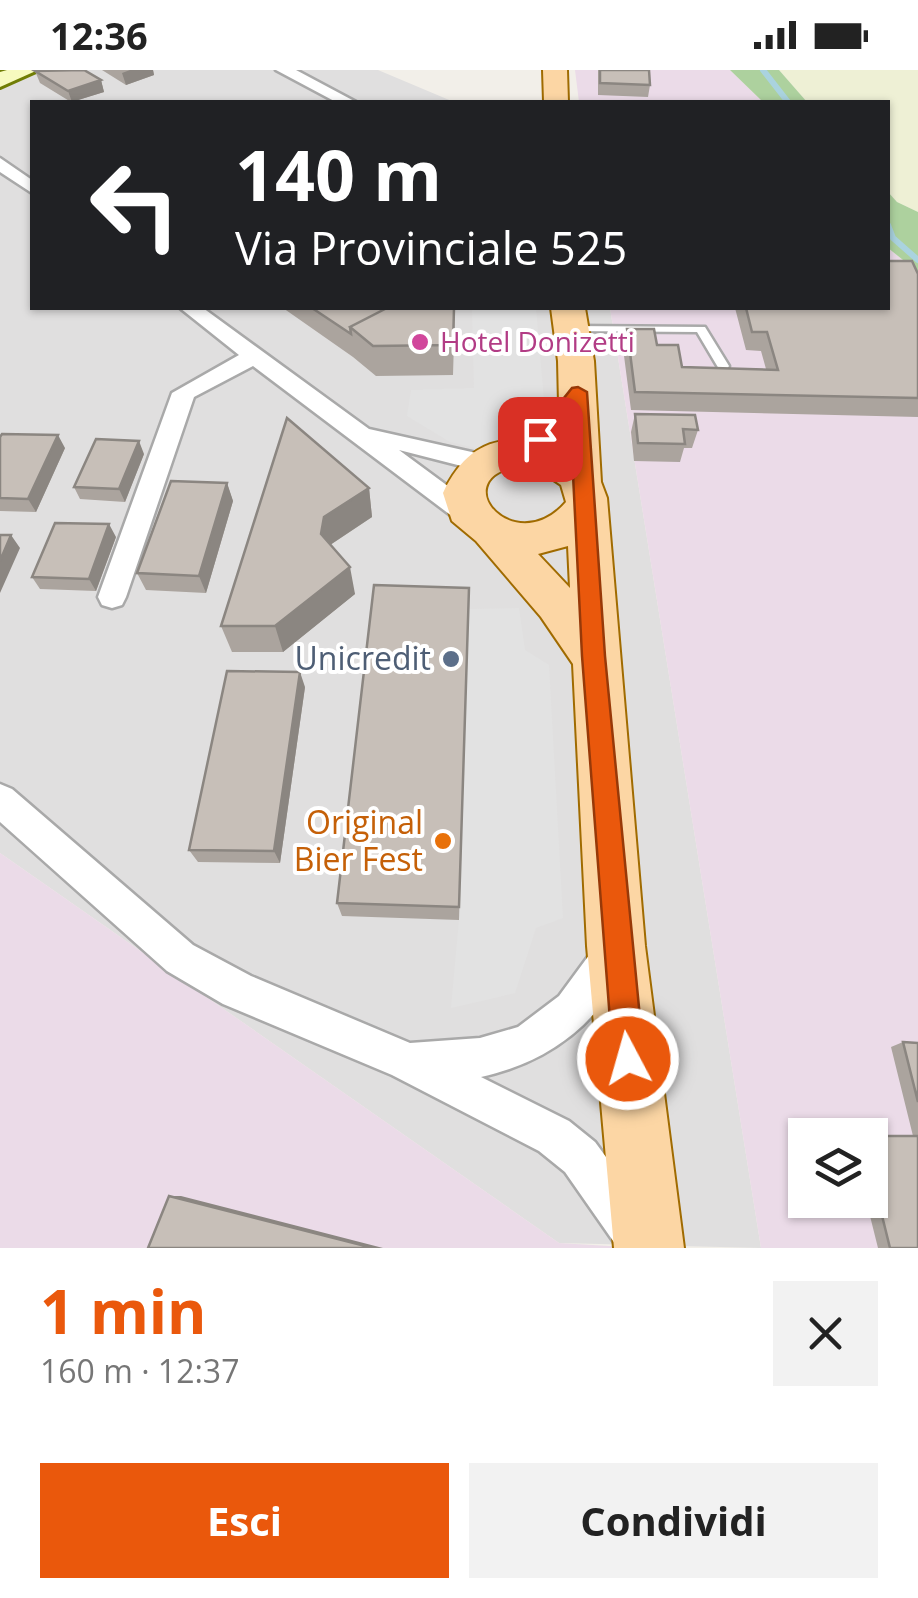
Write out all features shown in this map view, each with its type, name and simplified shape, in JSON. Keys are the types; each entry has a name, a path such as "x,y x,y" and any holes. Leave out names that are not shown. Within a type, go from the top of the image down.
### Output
{"main road":[{"path":"555,70 556,100"},
{"path":"570,318 616,946 647,1248"},
{"path":"578,392 550,430 471,475 465,490 466,506 547,591 594,656"},
{"path":"501,458 558,462 583,495"},
{"path":"484,527 522,540 545,538 570,527 583,495"}],"street":[{"path":"0,80 27,70"},
{"path":"284,70 344,100"},
{"path":"0,163 30,186"},
{"path":"193,310 484,527"},
{"path":"112,596 184,394 254,356"},
{"path":"356,431 501,458"},
{"path":"0,800 180,958 238,990 406,1061 554,1136 591,1170 647,1248"},
{"path":"406,1061 465,1062 504,1054 544,1034 587,998 616,946"}],"lane":[{"path":"570,318 701,329 724,366"}],"shaded area":[{"path":"0,70 378,70 449,100 30,100 30,310 610,310 761,1248 559,1243 0,853"},
{"path":"575,70 730,70 761,100 579,100"},
{"path":"890,250 918,272 918,1248 761,1248 610,310 890,310"},
{"path":"472,310 536,310 544,400 524,434 479,449 450,442 407,416 411,390 474,388"},
{"path":"519,608 525,650 549,665 563,918 536,928 515,993 451,1008 459,920 469,609"},
{"path":"0,853 559,1243 642,1248 0,1248"}],"green space":[{"path":"730,70 779,70 805,100 761,100"},
{"path":"779,70 918,70 918,212 890,194 890,100 805,100"},
{"path":"890,194 918,212 918,272 890,250"}],"building":[{"path":"84,70 101,80 68,91 35,71"},
{"path":"600,70 649,70 650,85 600,83"},
{"path":"890,261 912,261 918,274 918,398 635,392 627,329 654,329 657,345 678,345 682,367 778,370 767,332 752,332 746,310 890,310"},
{"path":"315,310 383,310 350,327 351,334"},
{"path":"383,310 454,310 453,345 373,346 350,327"},
{"path":"635,414 695,415 698,430 683,429 685,444 638,443"},
{"path":"287,418 369,488 324,517 321,534 350,567 275,626 221,626"},
{"path":"2,434 58,435 28,499 0,498"},
{"path":"96,439 139,441 119,489 74,487"},
{"path":"171,481 227,483 199,576 137,573"},
{"path":"55,523 109,524 89,579 32,577"},
{"path":"0,535 11,535 0,561"},
{"path":"374,585 469,588 459,907 337,903"},
{"path":"227,671 300,672 274,851 189,850"},
{"path":"903,1042 918,1043 918,1102"},
{"path":"888,1136 918,1136 918,1248 890,1248 883,1218 888,1218"},
{"path":"169,1196 373,1248 148,1248"}],"waterway":[{"path":"763,70 786,100"},
{"path":"890,230 893,238 918,260"}],"place":[{"name":"Hotel Donizetti","path":"420,342"},
{"name":"Unicredit","path":"451,659"},
{"name":"Original Bier Fest","path":"443,841"}],"route":[{"path":"540,439 578,392 594,656 628,1059"}]}
